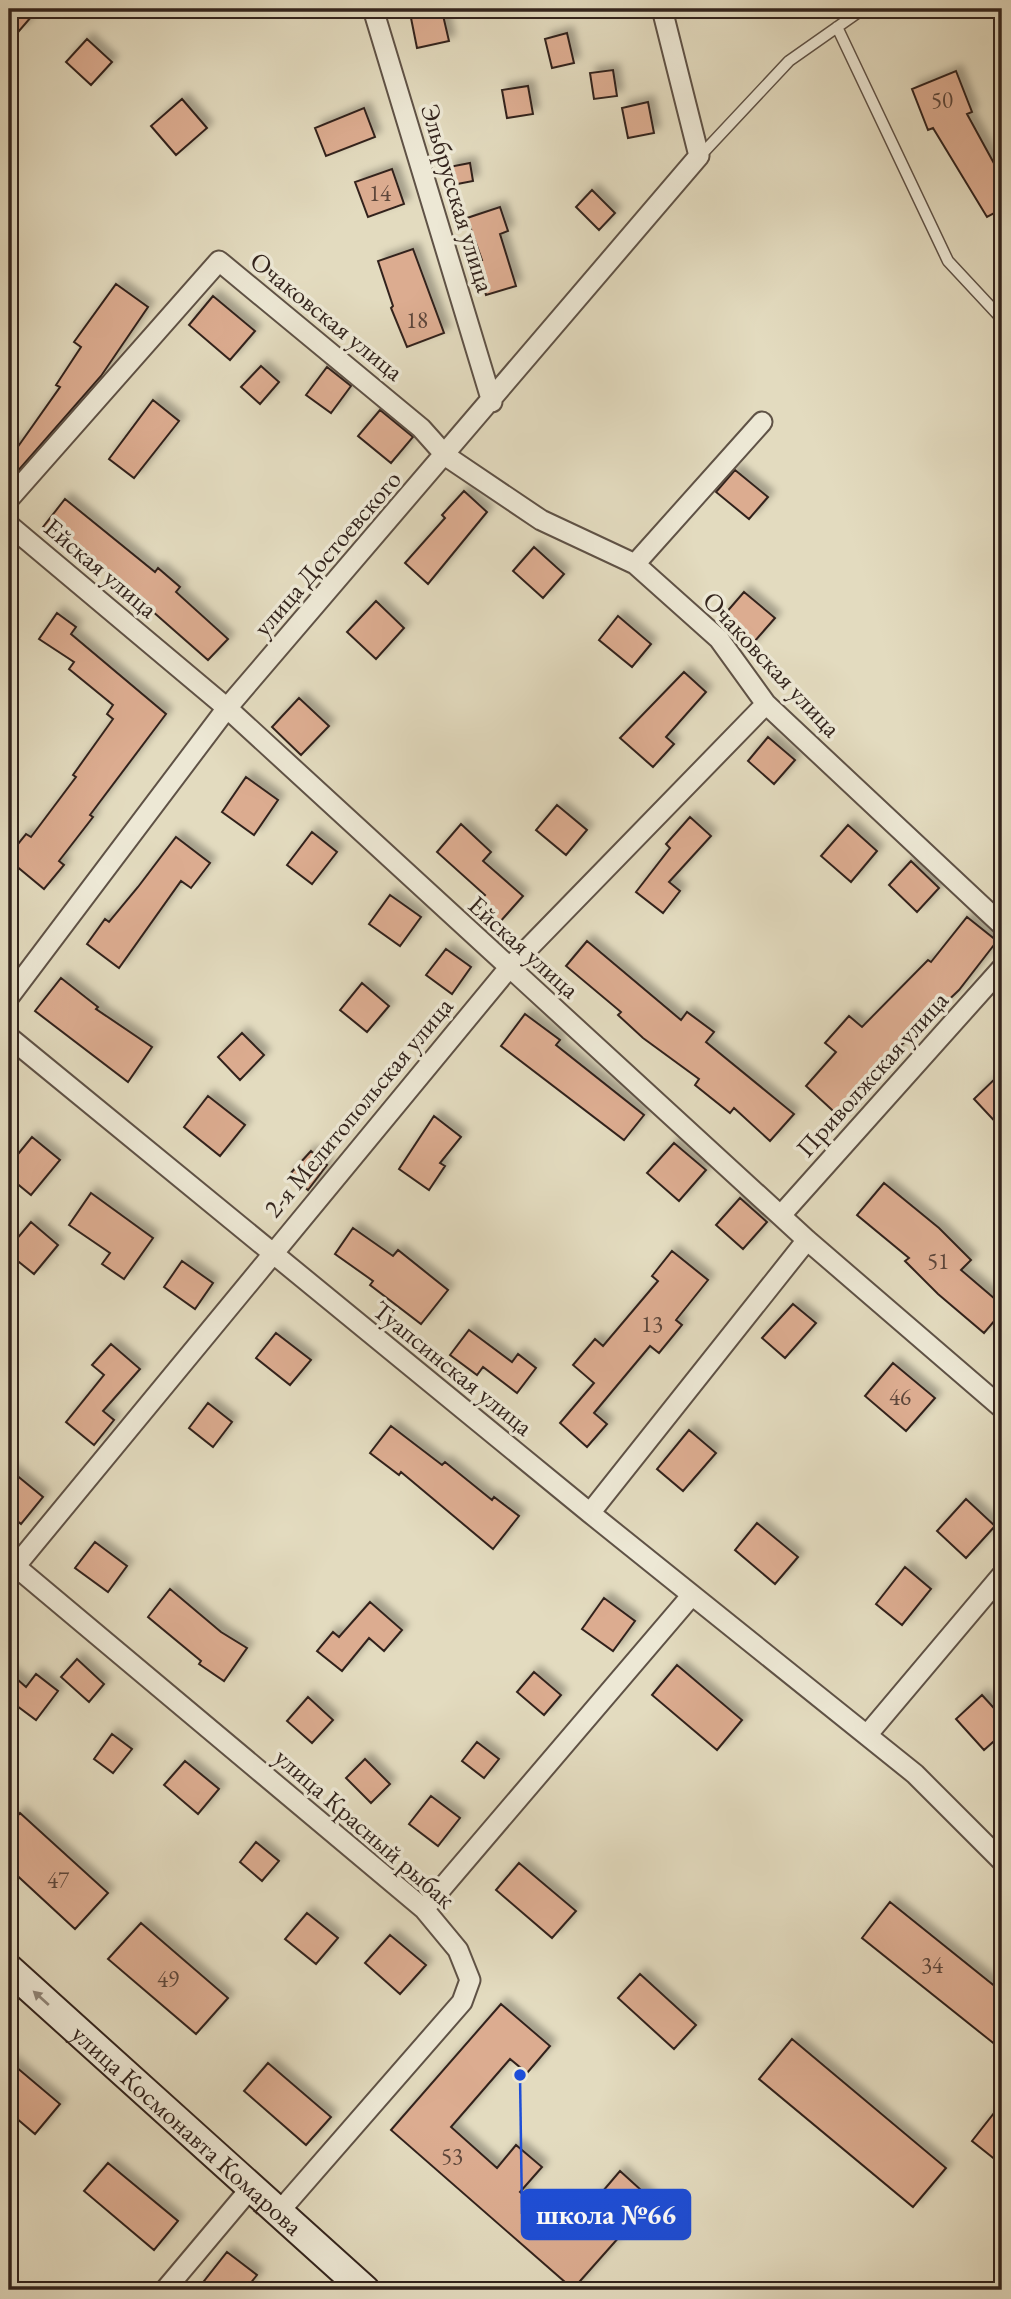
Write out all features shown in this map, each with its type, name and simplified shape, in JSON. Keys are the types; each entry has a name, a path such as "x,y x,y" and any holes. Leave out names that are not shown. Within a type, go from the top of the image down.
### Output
{"main road":[{"name":"улица Космонавта Комарова","path":"9,1969 365,2290"}],"street":[{"name":"Эльбрусская улица","path":"373,9 492,402"},
{"path":"662,9 699,156"},
{"name":"улица Достоевского","path":"9,997 228,708 446,456 699,156"},
{"name":"Очаковская улица","path":"9,499 219,261 421,428 446,456 541,520 635,564 719,639 766,704 1002,925"},
{"path":"635,564 762,422"},
{"name":"Ейская улица","path":"9,525 228,708 508,969 782,1214 807,1240 1002,1408"},
{"name":"2-я Мелитопольская улица","path":"11,1567 508,969 766,704"},
{"name":"Приволжская улица","path":"782,1214 1002,968"},
{"name":"Туапсинская улица","path":"9,1037 590,1513 915,1774 1002,1861"},
{"path":"590,1513 807,1240"},
{"name":"улица Красный рыбак","path":"11,1567 424,1909 458,1950 470,1980 462,2002 278,2213"},
{"path":"867,1735 1002,1575"},
{"path":"424,1909 692,1595"},
{"path":"165,2290 250,2189"}],"lane":[{"path":"699,156 789,61 863,9"},
{"path":"837,27 948,261 1002,318"}],"building":[{"path":"9,9 38,9 19,31 9,22"},
{"path":"442,11 449,41 417,48 411,18"},
{"path":"567,33 574,63 552,68 545,39"},
{"path":"87,39 112,62 91,85 66,62"},
{"path":"613,70 617,96 594,99 590,73"},
{"path":"956,71 972,112 967,114 1002,178 1002,209 987,217 933,128 928,130 912,89"},
{"path":"528,86 533,114 507,118 502,90"},
{"path":"182,99 207,128 176,155 151,126"},
{"path":"648,102 654,133 628,138 622,108"},
{"path":"364,108 375,137 326,156 315,128"},
{"path":"470,163 473,181 452,185 449,167"},
{"path":"392,169 404,204 368,217 355,182"},
{"path":"592,190 615,213 599,230 576,207"},
{"path":"500,207 508,231 500,234 516,286 486,295 476,262 482,260 467,218"},
{"path":"413,249 444,333 407,347 391,308 393,306 378,261"},
{"path":"116,284 148,307 101,376 9,481 9,443 17,448 60,387 56,385 81,347 74,342"},
{"path":"213,296 255,331 230,360 189,325"},
{"path":"261,366 279,382 260,404 241,387"},
{"path":"327,367 351,386 331,413 306,395"},
{"path":"153,400 179,421 134,478 109,459"},
{"path":"380,410 413,437 391,463 358,436"},
{"path":"735,470 768,497 749,519 716,492"},
{"path":"464,491 487,512 428,584 405,563 445,518 442,515"},
{"path":"65,499 155,572 158,568 180,587 176,592 228,639 208,660 135,596 137,594 43,527"},
{"path":"534,547 564,574 543,598 513,571"},
{"path":"744,592 775,618 747,650 718,622"},
{"path":"376,601 404,628 376,659 347,632"},
{"path":"57,613 76,627 71,634 166,714 90,815 93,817 59,861 64,865 44,889 9,860 9,855 26,834 31,837 76,777 73,775 113,719 107,714 113,705 69,669 74,662 39,639"},
{"path":"618,616 651,644 632,667 599,640"},
{"path":"684,672 706,692 666,737 674,744 653,767 620,738"},
{"path":"299,698 329,726 301,755 272,727"},
{"path":"768,737 795,760 774,784 748,761"},
{"path":"246,777 278,800 254,835 222,812"},
{"path":"557,805 587,830 566,855 536,830"},
{"path":"690,817 711,836 669,882 680,891 663,913 636,892 670,848 666,844"},
{"path":"461,824 491,852 483,861 523,896 499,923 477,904 485,895 437,852"},
{"path":"848,825 877,851 851,882 821,856"},
{"path":"312,832 337,852 312,884 287,865"},
{"path":"176,837 210,863 191,888 181,881 119,968 87,944 105,919 109,922"},
{"path":"911,861 939,888 917,912 889,885"},
{"path":"390,895 421,917 400,946 369,924"},
{"path":"967,917 997,941 959,990 893,1053 897,1056 842,1119 806,1086 836,1052 825,1043 849,1016 862,1027 928,960 931,962"},
{"path":"587,941 681,1020 687,1012 714,1032 706,1042 794,1114 770,1141 734,1108 730,1113 695,1085 699,1079 643,1038 618,1015 621,1012 566,966"},
{"path":"446,949 471,967 452,994 426,975"},
{"path":"61,978 98,1007 96,1009 152,1047 128,1082 35,1011"},
{"path":"362,983 389,1006 367,1032 340,1010"},
{"path":"525,1014 560,1040 556,1045 644,1115 624,1140 501,1046"},
{"path":"242,1033 264,1055 240,1080 218,1057"},
{"path":"1002,1072 1002,1129 974,1099"},
{"path":"208,1096 245,1125 220,1156 184,1127"},
{"path":"434,1116 461,1137 440,1163 445,1166 429,1190 399,1169"},
{"path":"32,1137 60,1160 31,1195 9,1177 9,1165"},
{"path":"674,1143 706,1170 679,1201 647,1173"},
{"path":"311,1151 327,1165 308,1190 289,1175"},
{"path":"884,1183 939,1228 971,1260 961,1270 1002,1305 1002,1312 984,1333 938,1294 905,1261 909,1258 857,1215"},
{"path":"91,1193 153,1238 124,1279 102,1264 110,1253 69,1225"},
{"path":"740,1198 767,1222 743,1249 716,1225"},
{"path":"31,1222 58,1245 34,1274 9,1254 9,1248"},
{"path":"353,1228 393,1256 398,1250 448,1290 421,1324 370,1285 373,1281 335,1254"},
{"path":"672,1251 708,1280 676,1320 682,1325 659,1353 650,1346 594,1413 607,1424 587,1447 560,1423 594,1383 573,1365 595,1339 603,1346 658,1281 652,1276"},
{"path":"182,1261 213,1283 195,1309 164,1287"},
{"path":"793,1304 816,1323 785,1358 762,1338"},
{"path":"469,1330 512,1362 518,1354 536,1368 517,1393 483,1367 477,1375 450,1355"},
{"path":"276,1333 311,1360 290,1385 256,1358"},
{"path":"111,1344 140,1369 103,1411 114,1420 94,1445 66,1422 104,1375 92,1365"},
{"path":"893,1363 935,1398 906,1431 865,1396"},
{"path":"208,1403 232,1422 213,1447 189,1428"},
{"path":"391,1426 442,1465 445,1462 492,1500 494,1497 519,1516 493,1549 401,1472 399,1475 370,1453"},
{"path":"689,1430 716,1453 683,1491 657,1469"},
{"path":"9,1469 43,1497 21,1524 9,1514"},
{"path":"966,1499 995,1526 966,1558 937,1531"},
{"path":"757,1523 798,1557 775,1584 735,1550"},
{"path":"95,1542 127,1566 108,1592 75,1568"},
{"path":"905,1567 931,1589 902,1625 876,1604"},
{"path":"170,1589 221,1632 247,1648 224,1681 199,1664 201,1661 148,1617"},
{"path":"604,1598 635,1621 613,1651 582,1629"},
{"path":"370,1602 402,1630 384,1651 369,1638 342,1671 317,1651 333,1632 339,1637"},
{"path":"77,1659 104,1684 89,1702 61,1677"},
{"path":"677,1665 742,1720 717,1750 652,1695"},
{"path":"9,1672 26,1687 36,1674 58,1691 36,1720 9,1700"},
{"path":"534,1672 561,1695 544,1715 517,1692"},
{"path":"982,1695 1002,1717 1002,1734 984,1750 956,1719"},
{"path":"308,1697 333,1720 312,1743 287,1721"},
{"path":"112,1734 132,1749 113,1773 94,1759"},
{"path":"477,1742 499,1759 484,1778 462,1761"},
{"path":"365,1759 390,1784 371,1803 346,1778"},
{"path":"185,1761 219,1789 198,1814 164,1785"},
{"path":"431,1796 460,1818 438,1846 409,1824"},
{"path":"20,1813 108,1893 75,1929 9,1868 9,1825"},
{"path":"256,1842 279,1861 262,1881 240,1862"},
{"path":"519,1863 576,1911 552,1938 496,1890"},
{"path":"890,1902 1002,1992 1002,2050 862,1938"},
{"path":"307,1913 338,1938 316,1964 285,1939"},
{"path":"141,1923 228,1998 196,2034 108,1959"},
{"path":"390,1935 426,1965 400,1994 365,1963"},
{"path":"640,1974 696,2025 674,2049 618,1998"},
{"path":"501,2004 550,2046 527,2073 510,2059 451,2127 497,2168 516,2145 542,2167 520,2192 548,2216 562,2201 580,2218 620,2171 652,2200 573,2289 391,2130"},
{"path":"792,2039 946,2168 913,2207 759,2079"},
{"path":"9,2061 60,2104 35,2134 9,2112"},
{"path":"268,2063 331,2117 306,2145 244,2091"},
{"path":"1002,2103 1002,2165 972,2141"},
{"path":"108,2163 178,2221 154,2250 84,2191"},
{"path":"227,2252 257,2275 245,2290 197,2290"}],"place":[{"name":"школа №66","path":"520,2075"}]}
